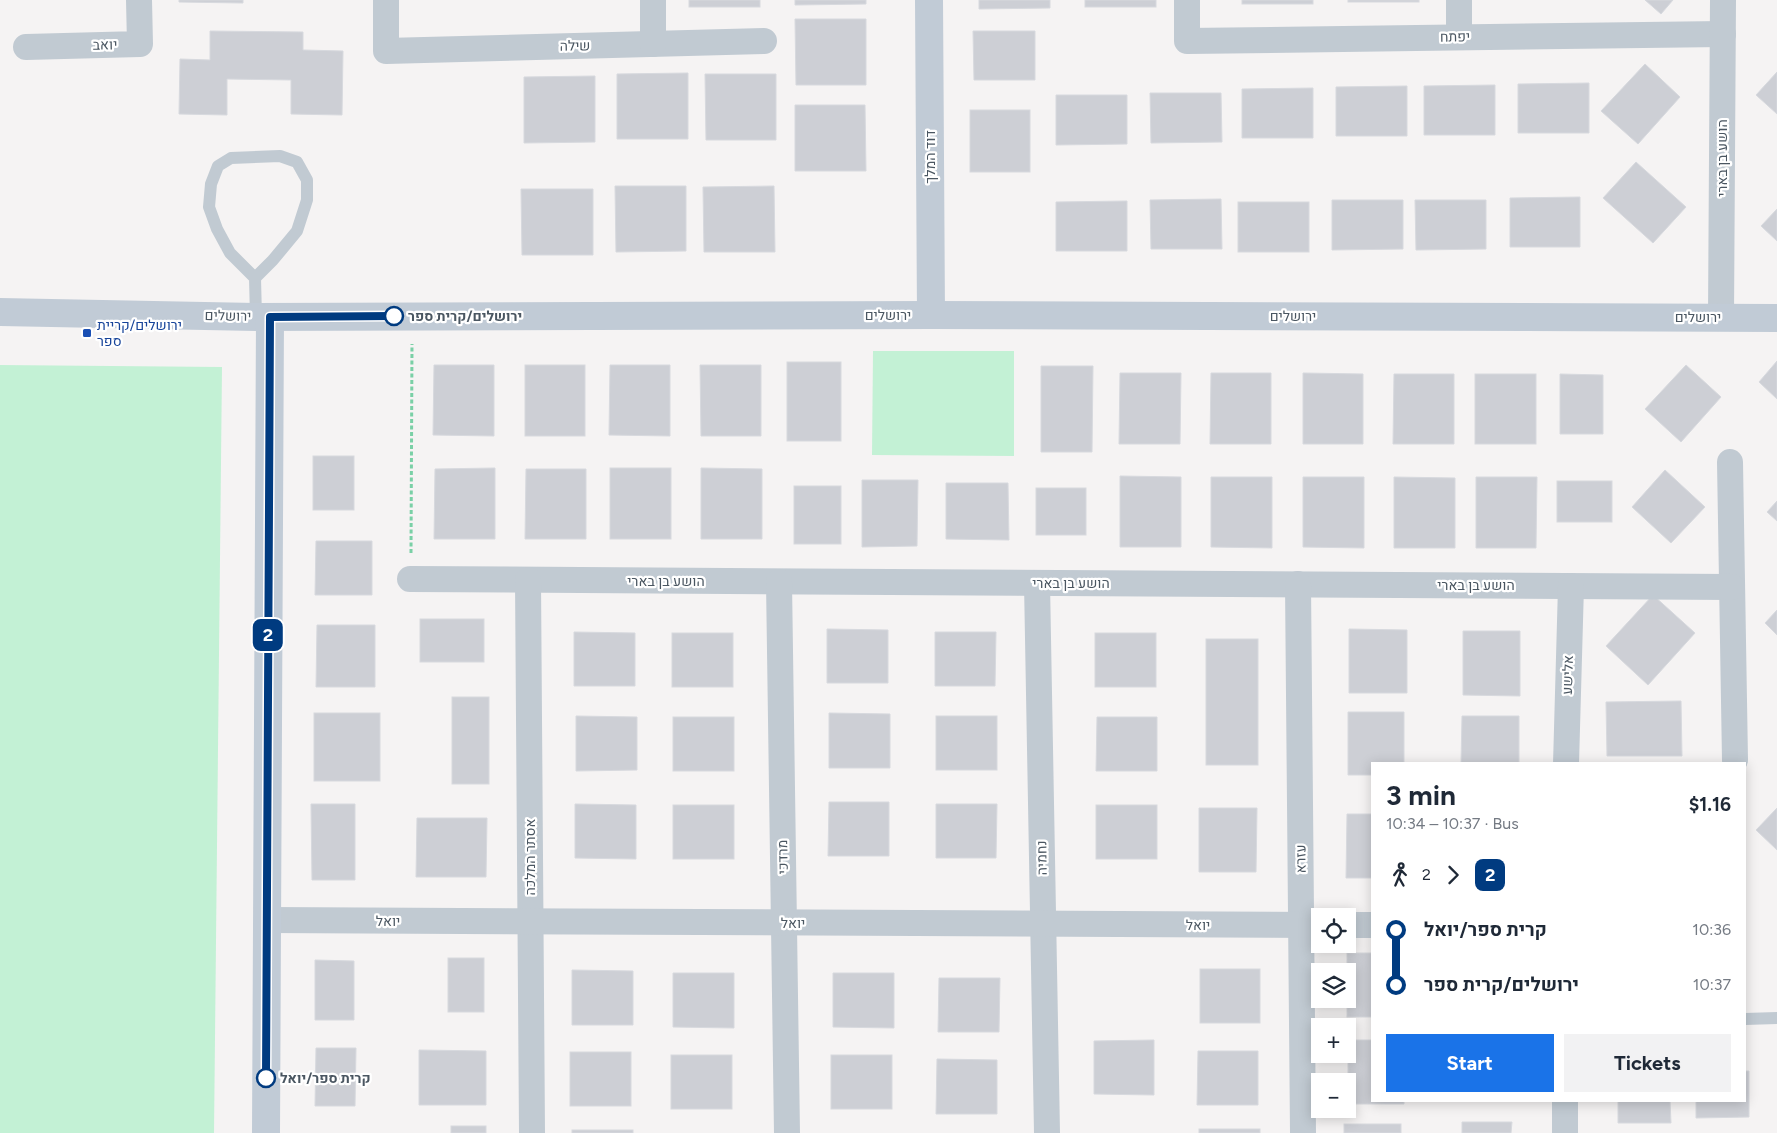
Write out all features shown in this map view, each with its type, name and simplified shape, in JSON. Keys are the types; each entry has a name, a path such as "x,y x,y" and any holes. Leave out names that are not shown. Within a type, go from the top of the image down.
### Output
{"street":[{"name":"יואב","path":"26,47 140,44 140,0"},
{"name":"שילה","path":"386,0 386,51 764,41"},
{"path":"653,0 653,44"},
{"name":"דוד המלך","path":"929,0 931,315"},
{"name":"יפתח","path":"1187,0 1187,41 1723,34"},
{"path":"1459,0 1459,37"},
{"name":"הושע בן בארי","path":"1721,317 1723,0"},
{"name":"ירושלים","path":"0,312 263,317 931,315 1777,318"},
{"path":"263,317 266,1133"},
{"path":"1730,462 1735,760"},
{"name":"הושע בן בארי","path":"410,579 1732,587"},
{"name":"אסתר המלכה","path":"528,580 532,1133"},
{"name":"מרדכי","path":"779,582 788,1133"},
{"name":"נחמיה","path":"1037,583 1047,1133"},
{"name":"עזרא","path":"1298,584 1311,925 1303,1133"},
{"name":"אלישע","path":"1566,762 1571,586"},
{"name":"יואל","path":"266,920 1311,925"},
{"path":"1356,925 1371,925"},
{"path":"1565,1102 1565,1133"}],"lane":[{"path":"255,278 297,231 307,200 306,180 297,162 280,156 231,158 218,166 211,184 208,207 230,253 255,278 263,317"},
{"path":"1746,1019 1777,1018"}],"path":[{"path":"410,579 412,316"}],"green space":[{"path":"873,351 1014,351 1014,456 872,455"},
{"path":"0,365 222,367 214,1133 0,1133"}],"building":[{"path":"179,0 243,0 243,3 179,2"},
{"path":"689,0 760,0 760,7 689,7"},
{"path":"795,0 866,0 866,4 795,5"},
{"path":"979,0 1050,0 1050,8 979,9"},
{"path":"1085,0 1156,0 1156,7 1085,7"},
{"path":"1242,0 1313,0 1313,4 1242,4"},
{"path":"1348,0 1419,0 1419,2 1348,2"},
{"path":"1645,0 1673,0 1661,14"},
{"path":"795,19 866,19 866,85 796,85"},
{"path":"210,31 303,32 303,50 343,51 342,115 291,114 291,80 227,79 227,115 179,114 180,59 210,60"},
{"path":"973,31 1035,31 1035,80 974,80"},
{"path":"1645,64 1680,97 1638,144 1601,111"},
{"path":"1777,72 1777,114 1756,95"},
{"path":"688,73 688,139 617,139 617,74"},
{"path":"705,74 776,74 776,140 706,140"},
{"path":"595,76 595,142 524,143 524,77"},
{"path":"1589,83 1589,133 1518,133 1518,84"},
{"path":"1495,85 1495,135 1424,135 1424,86"},
{"path":"1407,86 1407,136 1336,136 1336,87"},
{"path":"1313,88 1313,138 1242,138 1242,89"},
{"path":"1150,93 1221,93 1222,142 1151,143"},
{"path":"1056,95 1127,95 1127,144 1056,145"},
{"path":"795,105 865,105 866,171 795,171"},
{"path":"970,110 1030,110 1030,172 970,172"},
{"path":"1636,162 1686,207 1653,243 1603,198"},
{"path":"615,186 686,186 686,251 616,252"},
{"path":"774,186 775,252 704,252 703,187"},
{"path":"521,189 593,189 593,255 522,255"},
{"path":"1580,197 1580,247 1510,247 1510,198"},
{"path":"1221,199 1222,249 1151,249 1150,200"},
{"path":"1332,200 1403,200 1403,249 1332,250"},
{"path":"1415,200 1486,200 1486,249 1416,250"},
{"path":"1127,201 1127,251 1056,251 1056,202"},
{"path":"1238,202 1309,202 1309,252 1238,252"},
{"path":"1777,209 1777,241 1761,226"},
{"path":"1777,361 1777,399 1759,382"},
{"path":"787,362 841,362 841,441 787,441"},
{"path":"434,365 494,365 494,436 433,435"},
{"path":"525,365 585,365 585,436 525,436"},
{"path":"610,365 670,365 670,436 609,435"},
{"path":"700,365 761,365 761,436 701,436"},
{"path":"1686,365 1721,397 1681,442 1645,409"},
{"path":"1041,366 1093,366 1092,452 1041,452"},
{"path":"1120,373 1181,373 1180,444 1119,444"},
{"path":"1211,373 1271,373 1271,444 1210,444"},
{"path":"1303,373 1363,374 1363,444 1303,444"},
{"path":"1394,374 1454,374 1454,444 1393,444"},
{"path":"1475,374 1536,374 1536,444 1475,444"},
{"path":"1560,374 1603,375 1603,434 1560,434"},
{"path":"313,456 354,456 354,510 313,510"},
{"path":"495,468 495,539 434,539 435,469"},
{"path":"610,468 671,468 671,539 610,539"},
{"path":"701,468 762,469 762,539 701,539"},
{"path":"526,469 586,469 586,539 525,539"},
{"path":"1665,470 1705,507 1671,543 1632,507"},
{"path":"1120,476 1181,477 1181,547 1120,547"},
{"path":"1211,477 1272,477 1272,548 1211,547"},
{"path":"1303,477 1364,477 1364,548 1303,547"},
{"path":"1394,477 1455,478 1455,548 1394,548"},
{"path":"1476,477 1537,477 1536,548 1476,548"},
{"path":"862,480 918,480 917,546 862,547"},
{"path":"1557,481 1612,481 1612,522 1557,522"},
{"path":"946,483 1008,483 1009,540 946,539"},
{"path":"794,486 841,486 841,544 794,544"},
{"path":"1036,488 1086,488 1086,535 1036,535"},
{"path":"1777,501 1777,521 1767,512"},
{"path":"316,541 372,541 372,595 315,595"},
{"path":"1653,595 1695,633 1648,685 1606,646"},
{"path":"1777,610 1777,635 1765,623"},
{"path":"420,619 484,619 484,662 420,662"},
{"path":"317,625 375,625 375,687 316,687"},
{"path":"827,629 888,630 888,683 827,683"},
{"path":"1349,629 1407,630 1407,693 1349,693"},
{"path":"1463,631 1520,631 1520,696 1463,695"},
{"path":"574,632 635,633 635,686 574,686"},
{"path":"935,632 996,632 995,686 935,686"},
{"path":"672,633 733,633 733,687 672,687"},
{"path":"1095,633 1156,633 1156,687 1095,687"},
{"path":"1206,639 1258,639 1258,765 1206,765"},
{"path":"452,697 489,697 489,784 452,784"},
{"path":"1681,701 1682,756 1607,756 1606,702"},
{"path":"1348,712 1404,712 1404,762 1371,762 1371,775 1348,775"},
{"path":"314,713 380,713 380,781 314,781"},
{"path":"829,713 890,714 890,768 829,768"},
{"path":"576,716 637,717 637,770 576,771"},
{"path":"936,716 997,716 997,770 936,770"},
{"path":"1462,716 1519,716 1519,762 1461,762"},
{"path":"673,717 734,717 734,771 673,771"},
{"path":"1097,717 1157,717 1157,771 1096,771"},
{"path":"829,802 889,802 889,856 828,856"},
{"path":"311,804 355,804 355,880 312,880"},
{"path":"575,804 636,805 636,859 575,858"},
{"path":"936,804 997,804 996,858 936,858"},
{"path":"673,805 734,805 734,859 673,859"},
{"path":"1096,805 1157,805 1157,859 1096,859"},
{"path":"1199,808 1257,808 1256,872 1199,872"},
{"path":"1777,808 1777,850 1756,830"},
{"path":"1347,814 1371,814 1371,878 1346,878"},
{"path":"417,818 487,818 486,877 416,877"},
{"path":"1347,953 1371,953 1371,1017 1347,1017 1347,1008 1356,1008 1356,963 1347,963"},
{"path":"448,958 484,958 484,1012 448,1012"},
{"path":"315,960 354,961 354,1020 315,1020"},
{"path":"1200,969 1260,969 1260,1023 1200,1023"},
{"path":"572,970 633,971 633,1025 572,1025"},
{"path":"673,973 734,973 734,1028 673,1027"},
{"path":"833,973 894,973 894,1028 833,1027"},
{"path":"939,978 1000,978 999,1032 938,1032"},
{"path":"1154,1040 1154,1095 1094,1094 1094,1041"},
{"path":"1356,1040 1371,1040 1371,1102 1404,1102 1404,1104 1356,1104 1356,1073 1348,1073 1348,1063 1356,1063"},
{"path":"316,1048 356,1048 355,1106 315,1106"},
{"path":"419,1050 486,1051 486,1105 419,1105"},
{"path":"1198,1051 1258,1051 1258,1105 1197,1105"},
{"path":"570,1052 631,1052 631,1106 570,1106"},
{"path":"671,1055 732,1055 732,1109 671,1109"},
{"path":"831,1055 892,1055 892,1109 831,1109"},
{"path":"937,1059 997,1060 997,1114 936,1114"},
{"path":"1746,1071 1749,1071 1749,1117 1696,1118 1696,1102 1746,1102"},
{"path":"1618,1102 1670,1102 1671,1123 1618,1123"},
{"path":"1462,1122 1512,1122 1511,1133 1462,1133"},
{"path":"1344,1124 1401,1124 1401,1133 1344,1133"},
{"path":"451,1126 486,1126 486,1133 451,1133"},
{"path":"1199,1129 1260,1129 1260,1133 1199,1133"},
{"path":"572,1130 633,1130 633,1133 572,1133"}],"bus line":[{"name":"2","path":"266,1078 270,317 394,316"}],"place":[{"name":"ירושלים/קרית ספר","path":"394,316"},
{"name":"ירושלים/קריית ספר","path":"87,333"},
{"name":"קרית ספר/יואל","path":"266,1078"}]}
